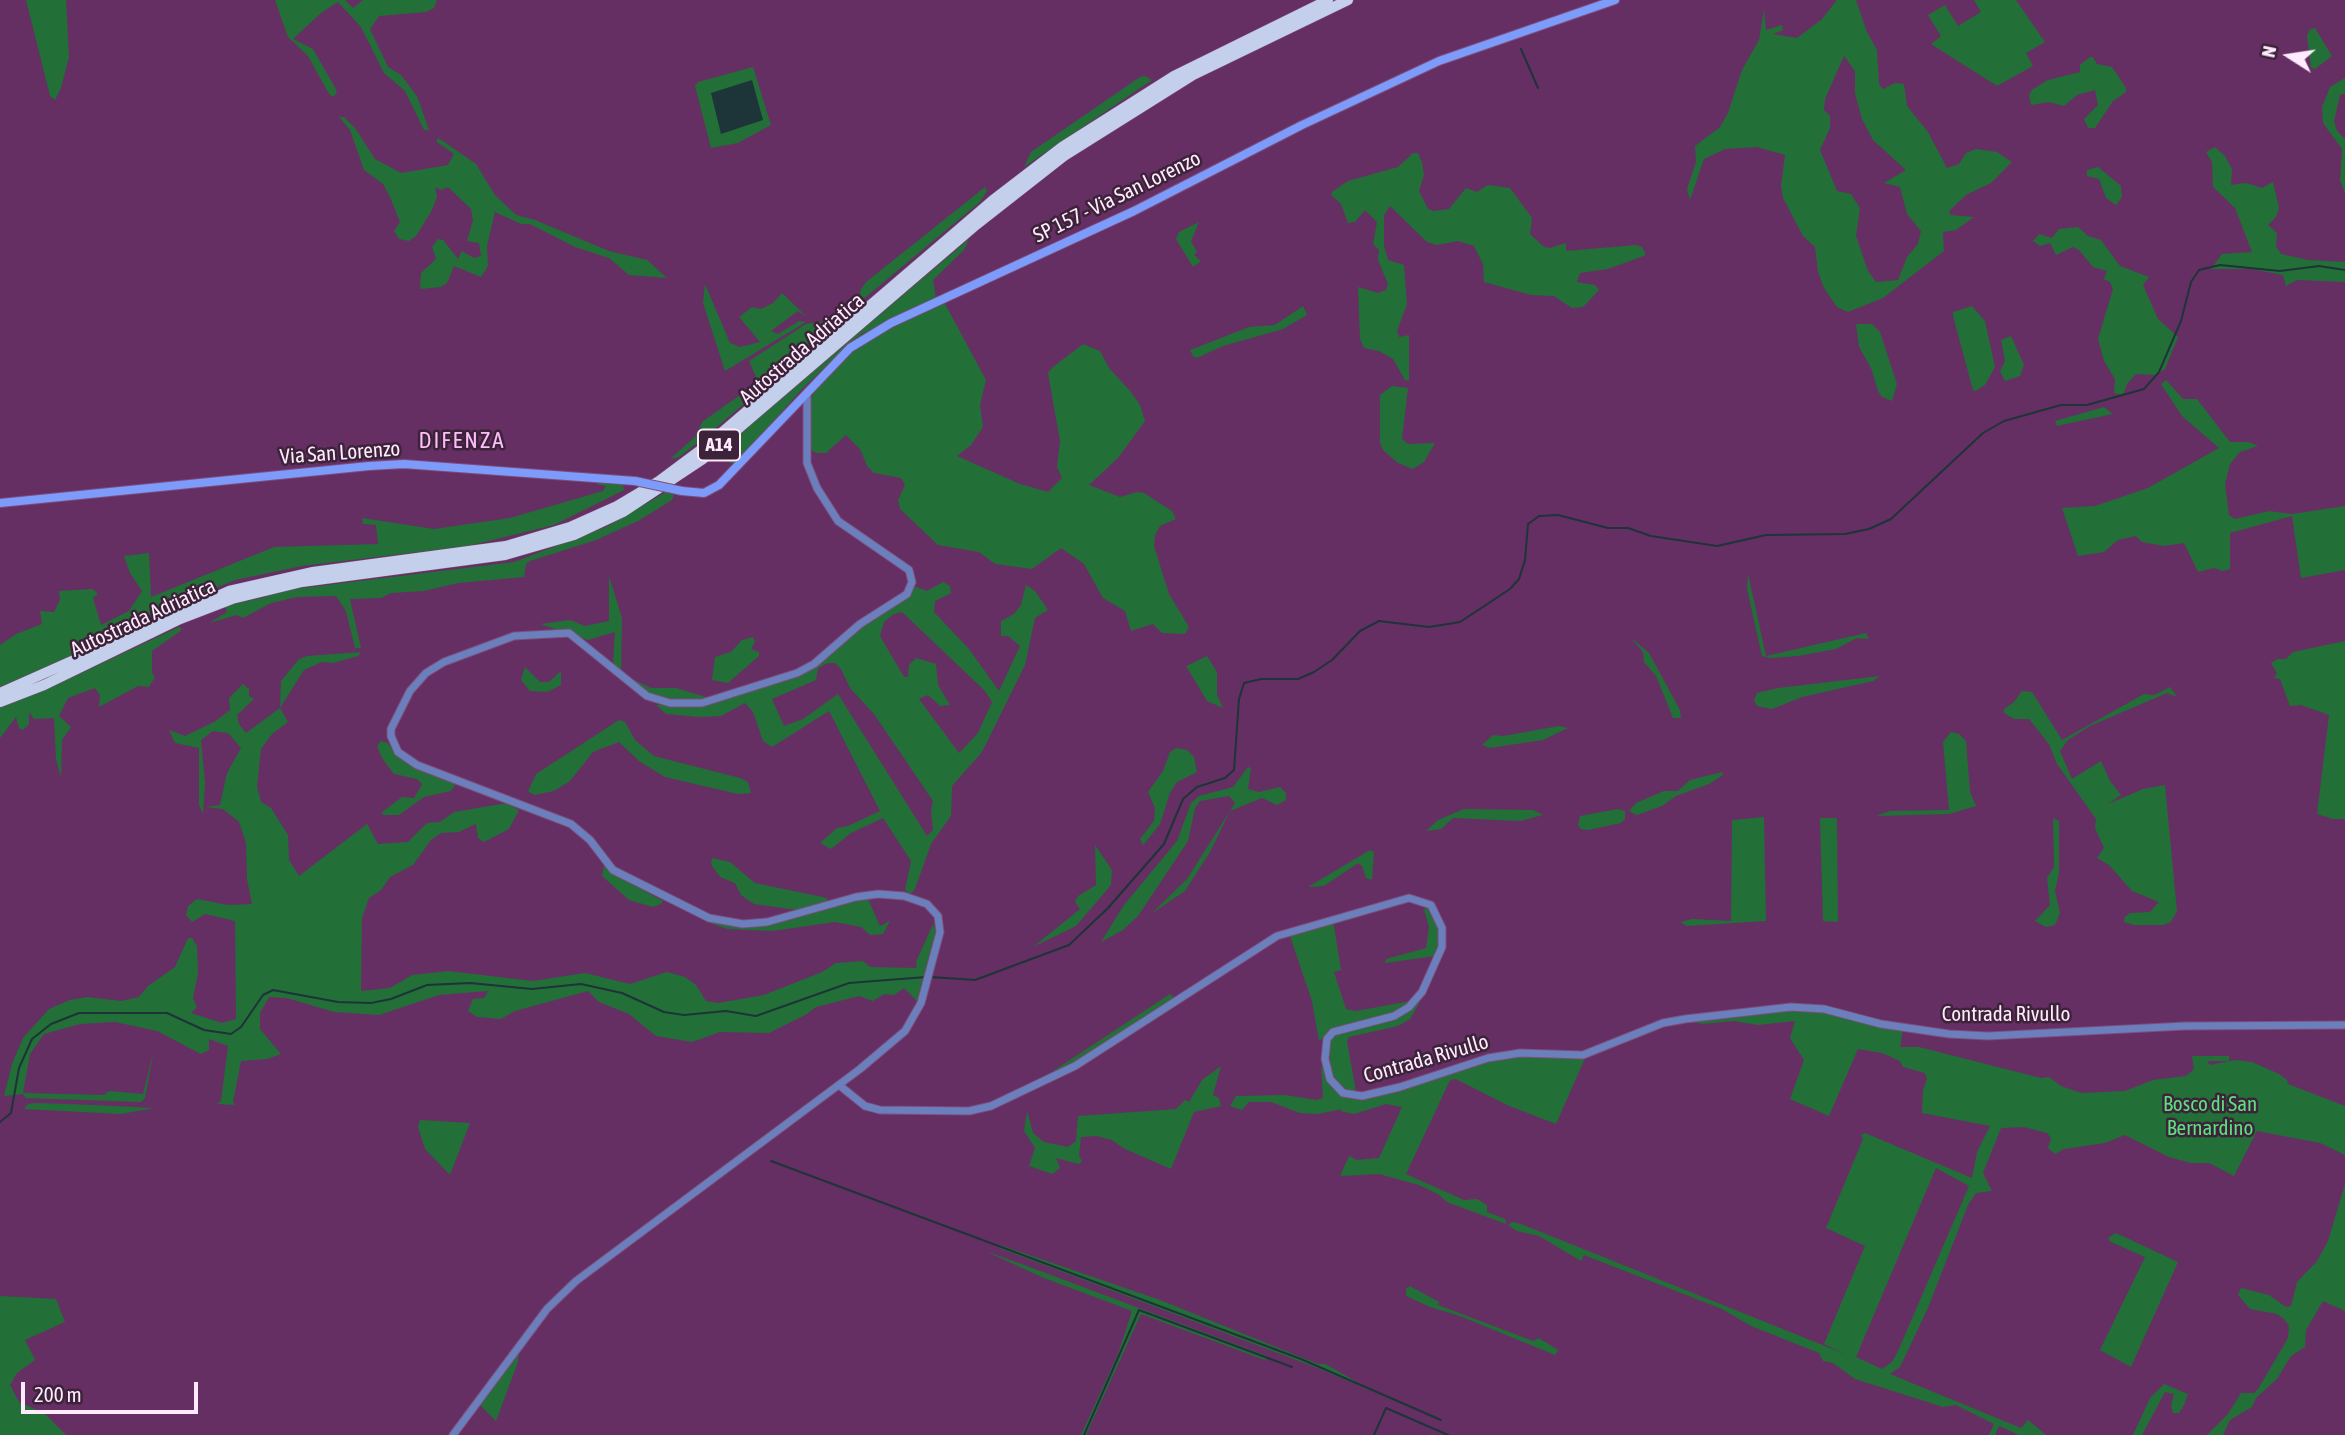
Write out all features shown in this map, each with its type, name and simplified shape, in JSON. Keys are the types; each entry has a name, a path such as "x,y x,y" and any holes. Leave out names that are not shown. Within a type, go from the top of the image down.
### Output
{"highway":[{"name":"Autostrada Adriatica","path":"0,693 40,678 177,612 229,592 313,572 506,547 570,527 617,506 659,481 706,446 978,212 1062,147 1174,76 1328,0"},
{"name":"Autostrada Adriatica","path":"0,702 44,685 180,619 232,599 302,582 505,555 564,538 623,512 658,492 703,459 976,225 1064,156 1193,75 1348,0"}],"main road":[{"name":"SP 157 - Via San Lorenzo","path":"682,491 704,493 719,485 850,348 891,323 1123,216 1290,131 1429,66 1615,0"},
{"name":"Via San Lorenzo","path":"0,503 404,464 635,481 682,491"}],"street":[{"path":"453,1435 547,1309 576,1281 839,1085 905,1031 921,1003 940,932 938,916 927,904 904,896 878,894 856,897 767,922 743,924 709,918 613,870 590,840 571,824 417,765 398,752 391,736 391,729 410,691 426,673 444,662 514,636 569,633 647,696 657,701 692,704 712,701 797,673 814,664 860,624 907,594 912,582 909,569 838,521 817,488 807,463 807,393"},
{"name":"Contrada Rivullo","path":"839,1085 865,1106 880,1110 969,1111 991,1106 1075,1066 1277,936 1409,898 1431,905 1442,928 1442,947 1422,992 1409,1007 1394,1016 1333,1032 1327,1039 1325,1059 1330,1079 1343,1093 1362,1096 1400,1087 1488,1058 1520,1053 1583,1055 1663,1023 1791,1007 1824,1009 1881,1024 1949,1034 1988,1036 2185,1026 2345,1025"}],"green space":[{"path":"26,0 66,0 69,57 55,100 50,96"},
{"path":"275,0 345,0 353,8 363,0 437,0 434,8 426,12 379,16 370,29 388,67 401,75 417,96 429,130 424,130 405,91 384,73 361,27 338,2 321,13 293,39 313,49 337,91 334,97 329,94 308,56 288,37"},
{"path":"1837,0 1856,0 1867,32 1877,50 1879,84 1883,89 1895,83 1904,84 1907,106 1928,132 1947,168 1959,164 1966,153 1976,149 1997,152 2012,162 1991,183 1966,195 1949,211 1951,215 1974,217 1956,230 1943,232 1944,251 1883,298 1848,312 1837,307 1824,288 1818,272 1815,247 1803,236 1783,198 1781,186 1785,155 1757,147 1725,149 1704,159 1690,200 1687,189 1696,162 1695,146 1720,127 1728,113 1742,70 1759,40 1764,9 1766,30 1782,25 1783,30 1773,34 1797,38 1822,19","holes":["1844,56 1855,71 1855,93 1862,119 1873,140 1906,170 1884,183 1900,187 1907,214 1921,231 1918,244 1907,257 1898,280 1876,282 1868,271 1856,236 1860,208 1851,194 1837,191 1820,150 1830,128 1830,116 1824,110 1825,99"]},
{"path":"1974,0 2016,0 2045,42 2026,53 2033,66 1997,86 1931,44 1941,36 1928,15 1945,5 1958,26 1981,12"},
{"path":"2315,28 2332,56 2315,69 2311,68 2307,36 2309,30"},
{"path":"2093,57 2097,64 2112,67 2126,88 2126,92 2113,101 2095,128 2088,128 2084,119 2098,105 2095,90 2077,95 2064,106 2049,102 2031,105 2029,95 2033,89 2048,80 2080,72 2080,65"},
{"path":"753,67 771,125 738,143 711,148 695,86 698,82"},
{"path":"1145,76 1152,80 1024,167 1031,152"},
{"path":"2345,78 2345,93 2340,95 2334,121 2337,131 2345,139 2345,193 2340,180 2342,149 2323,123 2322,107 2330,87"},
{"path":"339,117 344,117 355,128 375,159 401,173 448,165 454,154 437,142 437,138 440,139 476,164 495,195 516,215 535,220 609,251 647,260 667,278 629,275 609,258 575,247 530,224 521,224 495,212 487,246 488,266 481,277 454,266 447,283 441,287 420,289 421,273 436,259 432,247 438,239 443,240 458,259 462,251 474,258 481,256 479,243 467,241 473,220 471,209 448,187 441,190 435,187 437,197 432,210 416,236 409,241 399,239 394,231 400,222 390,197 383,184 364,170 350,130"},
{"path":"2215,147 2225,156 2232,169 2231,185 2246,183 2262,188 2273,182 2279,208 2276,217 2268,225 2277,233 2276,246 2281,254 2308,260 2345,262 2345,282 2297,280 2286,286 2283,275 2251,269 2211,269 2222,254 2252,252 2235,208 2213,187 2212,162 2206,152"},
{"path":"1413,153 1418,153 1422,162 1424,175 1419,191 1428,209 1449,209 1466,188 1477,192 1488,185 1510,188 1532,218 1530,234 1544,247 1566,243 1566,251 1636,245 1642,247 1646,255 1608,269 1580,273 1577,282 1595,285 1599,290 1583,307 1572,308 1554,296 1531,295 1484,282 1483,264 1474,246 1458,241 1437,245 1427,242 1390,206 1384,215 1384,246 1388,260 1404,265 1407,304 1397,331 1399,337 1409,335 1409,381 1405,380 1393,359 1379,351 1364,348 1360,339 1358,287 1378,293 1386,290 1388,284 1378,260 1379,250 1373,244 1377,222 1365,210 1355,222 1348,223 1341,204 1331,195 1348,181 1398,167"},
{"path":"2098,167 2121,186 2122,197 2116,205 2106,198 2099,179 2087,176 2087,170"},
{"path":"985,187 987,191 980,202 861,301 860,291 866,282"},
{"path":"1199,222 1191,241 1197,252 1194,255 1201,261 1193,267 1176,239 1179,232"},
{"path":"2078,227 2088,236 2101,240 2120,266 2149,277 2143,285 2158,319 2178,337 2165,369 2155,375 2136,374 2127,384 2123,395 2114,393 2115,379 2104,361 2098,339 2113,289 2110,282 2104,279 2107,271 2093,267 2079,250 2073,247 2056,255 2050,243 2040,246 2033,241 2039,234 2052,238 2059,229"},
{"path":"969,239 964,250 933,280 936,299 862,334 848,345 802,389 734,465 717,453"},
{"path":"705,284 730,343 740,347 760,342 739,317 752,307 761,309 773,303 782,293 807,317 798,311 771,331 778,334 799,321 806,322 725,371 703,303"},
{"path":"944,302 986,380 980,405 983,427 971,445 957,456 1020,484 1048,492 1062,478 1057,467 1060,441 1048,373 1083,344 1100,351 1109,368 1131,392 1140,405 1145,421 1118,458 1089,485 1120,497 1137,492 1144,493 1172,511 1176,519 1160,526 1155,535 1154,546 1169,594 1189,627 1185,634 1162,633 1153,624 1131,631 1125,611 1103,598 1084,564 1061,548 1032,569 995,564 979,552 938,545 900,509 898,500 905,485 901,478 874,473 867,466 860,449 846,435 826,453 816,453 808,448 809,406 815,388 858,345"},
{"path":"1303,306 1307,315 1283,329 1223,346 1197,358 1190,350 1249,327 1275,325"},
{"path":"1972,306 1985,321 1995,367 1985,385 1975,391 1953,316 1953,312"},
{"path":"826,321 833,324 832,327 807,350 704,438 679,457 670,459 695,437 703,421 756,384 749,361 806,324"},
{"path":"1856,324 1872,324 1880,332 1897,384 1892,401 1882,397 1878,391 1871,368 1859,347"},
{"path":"2011,336 2024,365 2020,376 2005,381 2000,371 2005,361 2001,340"},
{"path":"2166,380 2183,399 2197,399 2230,442 2249,442 2258,446 2240,452 2230,464 2225,484 2229,515 2235,519 2269,511 2292,514 2345,506 2345,570 2301,578 2292,516 2230,533 2230,569 2222,571 2214,568 2198,572 2184,543 2164,546 2142,542 2136,536 2118,540 2104,552 2078,556 2062,508 2095,506 2148,488 2219,448 2182,416 2161,384"},
{"path":"1392,386 1408,388 1402,439 1408,444 1435,443 1424,462 1413,469 1398,463 1383,450 1380,443 1380,395"},
{"path":"2104,407 2113,414 2057,426 2055,421"},
{"path":"618,483 623,485 624,490 554,525 468,546 302,566 235,580 150,615 71,656 0,687 0,645 16,634 42,624 40,611 54,612 60,600 59,591 93,589 98,594 93,598 101,625 129,611 142,591 130,573 124,556 149,553 151,597 274,547 378,544 376,525 363,524 362,518 434,529 510,518 603,491 606,486 596,484"},
{"path":"666,492 674,495 672,500 638,521 596,540 530,561 526,564 524,577 458,583 424,591 391,593 381,598 350,599 361,648 355,648 346,611 336,596 297,597 271,603 243,618 237,615 209,623 227,612 225,606 265,597 278,591 514,562 606,527"},
{"path":"1748,574 1766,656 1866,633 1869,639 1857,638 1836,649 1798,656 1771,658 1762,656 1747,589"},
{"path":"609,576 622,618 621,673 613,664 615,632 588,640 540,624 570,620 585,626 609,621"},
{"path":"943,582 950,586 951,593 935,601 934,612 969,649 999,691 1020,646 1008,636 1001,636 1001,621 1014,614 1021,605 1026,585 1035,591 1048,610 1035,618 1025,665 982,752 952,786 951,816 931,844 915,889 910,894 905,890 911,861 883,818 851,833 831,849 820,843 837,828 848,826 880,811 829,711 772,747 763,741 753,712 745,703 721,716 699,717 666,714 656,705 712,703 789,678 910,593 914,586 927,591","holes":["902,612 985,691 992,702 978,733 959,753 919,699 928,695 940,706 950,705 938,685 936,664 916,658 909,665 908,677 904,677 880,636 884,622 894,614","835,663 841,669 850,688 874,714 933,801 933,830 927,836 838,694 803,719 784,726 772,699 816,680 818,668"]},
{"path":"179,627 182,629 179,632 152,651 152,673 155,677 149,687 138,686 99,707 100,695 95,688 68,698 59,716 71,727 62,740 61,778 56,759 54,718 34,719 29,712 29,724 23,730 19,728 16,717 0,738 0,707 73,677"},
{"path":"753,637 755,642 751,649 759,652 759,656 728,683 712,680 715,657 731,652 742,640"},
{"path":"1630,637 1649,653 1680,710 1681,718 1673,718 1656,676 1644,662 1643,652"},
{"path":"2345,641 2345,819 2333,819 2317,814 2329,715 2301,705 2290,706 2280,679 2274,678 2277,673 2271,663 2277,659 2286,659 2293,652"},
{"path":"361,652 358,656 333,663 322,662 304,670 280,708 281,681 299,659"},
{"path":"1207,656 1217,672 1217,695 1223,708 1207,701 1186,666"},
{"path":"525,667 540,682 549,682 561,671 561,685 547,692 530,691 521,680"},
{"path":"1880,676 1873,681 1802,697 1772,709 1757,706 1754,700 1757,693 1778,688"},
{"path":"634,680 651,688 676,688 709,698 695,702 654,698 631,682"},
{"path":"243,684 249,689 249,696 254,699 237,715 239,724 246,733 280,708 288,722 272,734 261,749 257,787 261,802 271,808 288,835 289,860 299,876 367,824 378,844 408,842 427,823 440,822 454,812 507,803 519,810 509,829 484,842 478,838 476,824 459,832 441,833 431,840 413,865 390,877 381,890 369,898 362,918 361,991 390,988 412,975 448,971 533,981 585,973 630,984 667,972 685,977 696,985 706,1001 718,1003 764,995 822,972 836,963 863,961 870,967 917,968 916,962 933,924 936,931 917,1001 904,988 894,995 884,994 873,1001 859,996 816,1007 769,1033 720,1032 692,1042 656,1036 629,1014 599,1002 588,991 515,1011 501,1019 477,1017 468,1011 473,999 484,998 488,991 439,995 379,1015 334,1012 287,998 269,997 260,1013 260,1029 281,1054 267,1059 241,1061 233,1102 235,1105 217,1104 221,1101 228,1046 209,1039 209,1050 201,1054 157,1031 115,1022 80,1024 44,1034 30,1054 23,1093 104,1095 109,1091 143,1094 154,1049 145,1098 141,1102 26,1098 23,1094 4,1096 12,1064 23,1038 49,1009 70,1000 87,997 121,1001 139,997 148,986 175,967 188,938 192,938 197,946 198,973 193,998 197,1007 191,1013 222,1023 236,1019 235,921 205,914 192,922 186,915 188,906 197,899 228,905 252,904 247,879 246,843 239,822 223,809 205,807 220,805 227,773 241,748 228,733 213,731 201,740 205,783 203,814 199,805 199,748 175,743 169,730 185,736 216,721 230,710 229,698"},
{"path":"2170,687 2177,697 2167,693 2090,726 2068,740 2060,751 2072,779 2101,761 2110,781 2121,795 2108,804 2143,789 2165,785 2177,911 2171,922 2163,925 2134,925 2124,922 2125,917 2130,913 2150,912 2159,902 2132,891 2109,865 2097,858 2104,848 2095,828 2096,819 2057,764 2049,744 2029,719 2014,719 2004,713 2004,709 2014,702 2022,691 2032,692 2062,740 2144,694 2154,695"},
{"path":"619,720 625,722 635,740 654,756 740,778 748,782 751,793 738,794 665,777 639,761 619,742 593,752 570,781 554,791 534,795 528,791 536,774"},
{"path":"1559,726 1568,728 1543,740 1490,748 1482,745 1493,735 1503,736"},
{"path":"1951,732 1959,734 1966,741 1970,792 1976,806 1949,814 1876,816 1890,811 1949,810 1943,742"},
{"path":"381,741 388,743 396,755 408,764 456,783 451,791 424,797 399,815 381,813 402,797 414,798 422,784 417,779 394,774 377,746"},
{"path":"1176,748 1187,750 1194,757 1197,772 1177,782 1170,793 1160,824 1143,845 1140,839 1154,821 1155,808 1148,792 1163,771 1170,752"},
{"path":"1248,767 1251,768 1248,789 1259,792 1280,787 1286,793 1286,800 1277,805 1262,798 1230,811 1210,852 1185,891 1151,914 1187,879 1235,803 1229,796 1200,801 1195,808 1188,841 1138,916 1123,930 1101,942 1124,905 1177,841 1191,803 1199,796 1233,787"},
{"path":"1722,772 1723,775 1709,784 1676,796 1662,806 1637,815 1629,811 1636,803 1664,791 1678,791 1690,780"},
{"path":"1464,809 1533,810 1543,815 1520,821 1453,818 1441,829 1426,831 1438,820"},
{"path":"1618,809 1625,811 1625,819 1621,823 1588,830 1581,829 1578,825 1580,816"},
{"path":"1764,817 1766,921 1686,926 1681,922 1692,919 1731,921 1732,820"},
{"path":"1820,818 1837,818 1838,922 1823,921"},
{"path":"2053,818 2059,821 2059,873 2055,891 2060,913 2055,925 2046,927 2035,921 2050,905 2047,878 2054,867"},
{"path":"1095,845 1112,870 1111,885 1076,926 1033,947 1080,909 1075,902 1078,896 1096,885"},
{"path":"1370,850 1374,852 1372,880 1366,878 1362,866 1358,863 1324,886 1308,887"},
{"path":"712,858 730,862 755,883 827,898 827,903 797,910 754,904 741,895 735,883 720,877 711,864"},
{"path":"604,865 615,875 663,901 653,907 629,900 602,876"},
{"path":"868,899 880,926 890,921 883,934 870,935 861,927 835,922 772,931 727,929 704,921 735,926"},
{"path":"1428,906 1439,926 1440,944 1435,956 1385,963 1386,959 1426,948 1429,927 1424,910"},
{"path":"1333,920 1341,970 1334,972 1346,1009 1356,1011 1411,1001 1392,1014 1336,1028 1319,1041 1312,1001 1289,933"},
{"path":"1170,994 1175,998 1079,1061 1044,1077"},
{"path":"1420,1002 1410,1019 1398,1026 1349,1037 1347,1041 1356,1092 1340,1087 1332,1077 1328,1041 1336,1034 1398,1017"},
{"name":"Bosco di San Bernardino","path":"1804,1008 1903,1029 1900,1047 1919,1047 2041,1078 2049,1077 2061,1086 2081,1093 2125,1091 2153,1080 2186,1076 2194,1069 2192,1056 2229,1056 2229,1061 2207,1061 2210,1065 2235,1060 2252,1062 2279,1074 2288,1084 2345,1106 2345,1155 2320,1143 2257,1131 2234,1176 2209,1163 2191,1163 2169,1157 2125,1135 2105,1143 2064,1149 2055,1154 2048,1148 2051,1138 2047,1133 2024,1127 2001,1128 1983,1173 1992,1191 1976,1193 1968,1205 1928,1308 1900,1367 1890,1374 2021,1428 2028,1420 2046,1435 2019,1435 1999,1426 1995,1435 1989,1435 1994,1424 1956,1405 1943,1407 1855,1379 1833,1363 1823,1361 1819,1353 1751,1326 1722,1309 1584,1255 1581,1261 1539,1236 1517,1231 1508,1225 1512,1222 1521,1224 1845,1354 1824,1344 1865,1246 1826,1228 1863,1139 1861,1135 1865,1133 1972,1178 1977,1152 1990,1126 1922,1113 1923,1090 1927,1079 1925,1073 1903,1067 1900,1061 1882,1053 1858,1049 1829,1116 1790,1099 1804,1060 1790,1038 1795,1021 1758,1025 1734,1021 1702,1024 1686,1020","holes":["1936,1168 1969,1186 1892,1362 1882,1369 1856,1357"]},
{"path":"1586,1056 1556,1124 1507,1105 1456,1079 1450,1080 1406,1174 1464,1200 1477,1199 1487,1205 1487,1212 1505,1219 1506,1224 1447,1202 1438,1194 1419,1185 1379,1174 1340,1176 1349,1156 1357,1160 1379,1158 1402,1107 1386,1104 1354,1114 1340,1111 1342,1109 1318,1114 1300,1113 1271,1102 1249,1102 1242,1110 1230,1106 1236,1096 1285,1095 1316,1100 1323,1098 1321,1065 1329,1084 1336,1091 1354,1097 1489,1060"},
{"path":"1221,1066 1213,1095 1219,1098 1221,1106 1194,1112 1171,1169 1123,1148 1112,1140 1096,1136 1081,1137 1079,1156 1082,1161 1079,1164 1056,1158 1060,1168 1052,1174 1029,1166 1035,1148 1024,1131 1027,1111 1033,1133 1044,1142 1068,1147 1076,1141 1078,1116 1176,1109 1185,1100 1189,1102 1202,1080"},
{"path":"28,1104 154,1108 121,1114 24,1109"},
{"path":"420,1120 470,1123 450,1175 425,1149 418,1127"},
{"path":"2345,1184 2345,1311 2323,1301 2306,1330 2305,1347 2291,1356 2277,1379 2256,1398 2252,1407 2230,1420 2223,1435 2207,1435 2228,1414 2241,1393 2254,1393 2258,1389 2288,1338 2289,1326 2284,1319 2277,1314 2250,1309 2238,1295 2241,1288 2269,1295 2286,1307 2291,1306 2297,1282 2317,1261 2328,1241"},
{"path":"2116,1233 2178,1262 2131,1367 2100,1350 2145,1257 2111,1242 2108,1238"},
{"path":"1000,1245 1160,1300 1318,1364 1325,1364 1366,1387 1454,1426 1315,1367 999,1248"},
{"path":"985,1251 1267,1356 1265,1360 1141,1314 1086,1435 1081,1435 1118,1354 1132,1311 1044,1278"},
{"path":"1410,1286 1439,1302 1438,1305 1533,1341 1539,1338 1558,1350 1555,1355 1460,1316 1430,1307 1406,1296 1406,1289"},
{"path":"0,1296 56,1299 65,1322 25,1340 35,1360 17,1373 10,1385 19,1402 44,1413 66,1435 0,1435"},
{"path":"519,1347 518,1362 496,1421 479,1404"},
{"path":"2164,1384 2188,1394 2184,1405 2179,1413 2173,1413 2171,1406 2174,1394 2165,1392 2142,1435 2133,1435 2150,1398"}],"shaded area":[{"path":"752,80 763,120 721,134 711,93"}],"waterway":[{"path":"1521,49 1538,88"},
{"path":"931,977 975,980 1069,945 1108,908 1164,844 1183,799 1197,787 1225,778 1234,770 1239,699 1244,683 1261,679 1298,679 1314,672 1332,660 1360,631 1379,621 1429,627 1460,622 1510,589 1519,579 1525,560 1528,524 1539,516 1558,515 1608,528 1628,528 1651,536 1717,546 1766,535 1845,534 1869,529 1891,519 1983,433 2004,421 2061,405 2087,405 2144,389 2159,372 2181,321 2191,282 2199,270 2220,265 2280,271 2319,266 2345,270"},
{"path":"0,1122 11,1113 19,1068 32,1039 51,1024 79,1013 167,1013 204,1030 231,1034 241,1027 263,995 273,990 338,1002 371,1003 391,999 427,985 470,983 532,989 581,984 622,993 664,1012 684,1015 726,1011 756,1016 849,983 926,977"},
{"path":"771,1161 1301,1359 1441,1420"},
{"path":"1084,1435 1139,1310 1292,1367"},
{"path":"1374,1435 1386,1408 1448,1435"}],"district":[{"name":"DIFENZA","path":"462,441"}]}
